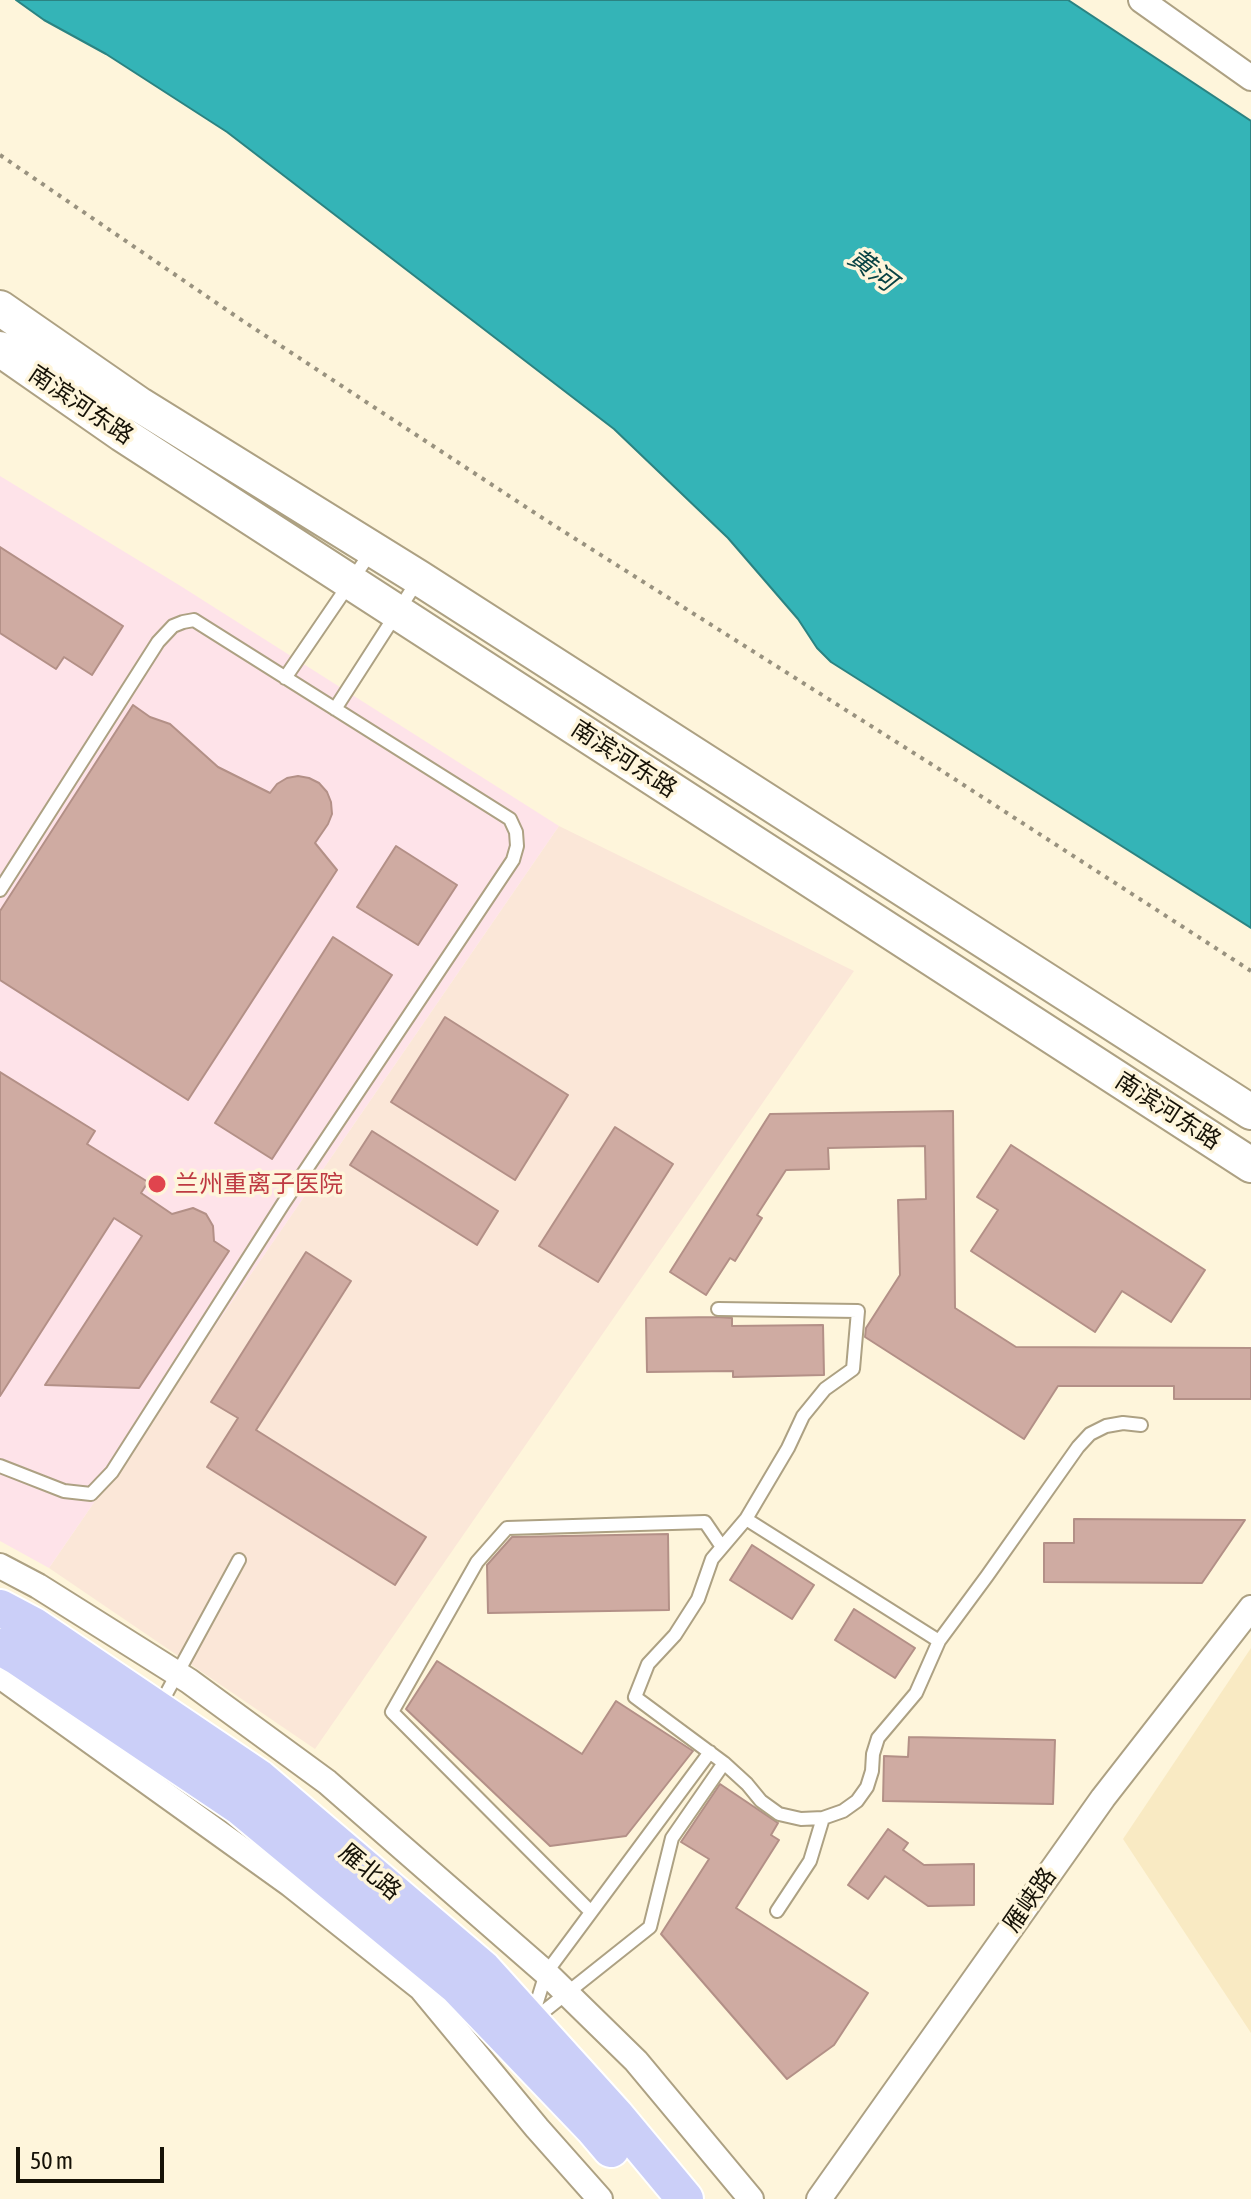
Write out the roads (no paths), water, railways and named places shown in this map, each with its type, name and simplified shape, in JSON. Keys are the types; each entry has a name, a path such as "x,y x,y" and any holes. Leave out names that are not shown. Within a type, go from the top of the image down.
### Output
{"main road":[{"name":"南滨河东路","path":"0,308 140,405 419,578 1251,1112"},
{"name":"南滨河东路","path":"0,349 122,434 1251,1165"},
{"name":"雁北路","path":"0,1608 22,1642 239,1806 458,1987 594,2129 653,2199"},
{"name":"雁北路","path":"22,1642 158,1710 259,1778 483,1969 616,2116 685,2199"}],"street":[{"path":"1141,0 1251,78"},
{"path":"0,1566 22,1642 290,1884 421,1988 600,2199"},
{"name":"雁峡路","path":"819,2199 1103,1798 1251,1608"},
{"path":"22,1642 177,1674 327,1782 546,1973 636,2061 751,2199"}],"lane":[{"path":"285,678 373,549"},
{"path":"335,709 419,578"},
{"path":"0,890 158,642 173,626 194,620 510,819 516,832 517,846 513,860 283,1204 112,1472 91,1494 64,1491 0,1466"},
{"path":"718,1309 858,1311 853,1369 825,1389 803,1416 746,1519 712,1559 698,1599 675,1635 648,1664 635,1697 724,1763 761,1801 779,1814 801,1819 823,1818 843,1811 857,1801 867,1787 878,1738 916,1693 939,1641 1078,1447 1090,1434 1106,1426 1123,1423 1141,1425"},
{"path":"746,1519 939,1641"},
{"path":"590,1911 392,1712 477,1562 507,1528 705,1522 722,1547"},
{"path":"158,1710 239,1560"},
{"path":"531,2022 546,1973 710,1752"},
{"path":"531,2022 650,1927 672,1838 724,1763"},
{"path":"777,1911 810,1861 823,1818"}],"water":[{"name":"黄河","path":"16,0 1068,0 1251,121 1251,928 831,662 728,538 614,429 227,132"}],"place":[{"name":"兰州重离子医院","path":"157,1184"}]}
